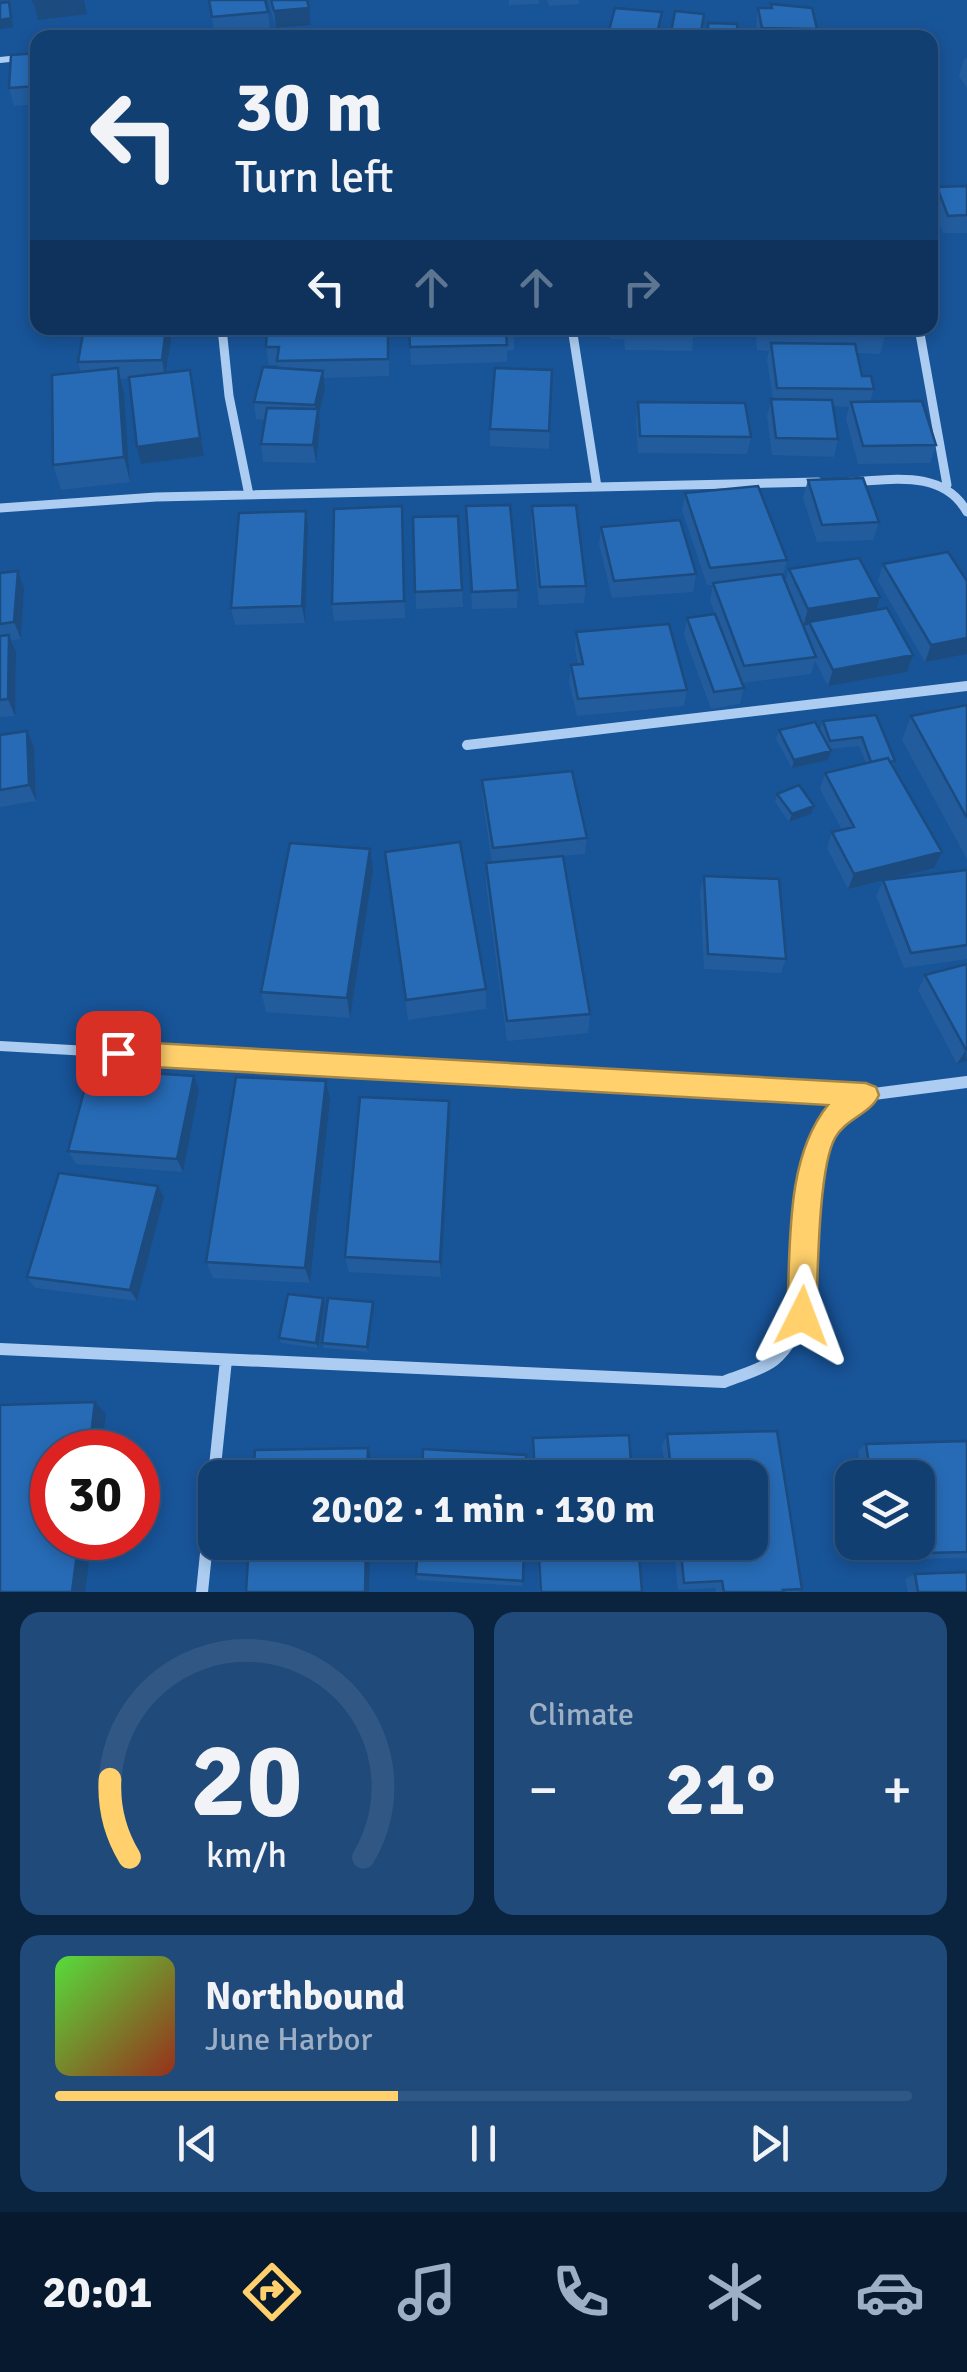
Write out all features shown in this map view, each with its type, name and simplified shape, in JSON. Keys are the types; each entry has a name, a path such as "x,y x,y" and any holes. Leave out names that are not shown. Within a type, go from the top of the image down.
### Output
{"street":[{"path":"0,60 30,57"},
{"path":"223,335 229,396 249,495"},
{"path":"573,335 597,487"},
{"path":"920,335 948,485"},
{"path":"844,482 920,480 948,485 963,499 967,512"},
{"path":"0,508 249,495 825,482"},
{"path":"467,745 967,686"},
{"path":"0,1046 866,1095 967,1082"},
{"path":"0,1349 724,1382 778,1358 802,1316 808,1208 821,1134 840,1111 866,1095"},
{"path":"202,1592 226,1360"}],"building":[{"path":"209,0 265,0 268,12 212,17"},
{"path":"271,0 307,0 309,8 274,11"},
{"path":"9,2 11,18 0,20 0,3"},
{"path":"771,4 812,8 817,29 762,28 758,8 772,8"},
{"path":"615,8 662,12 658,30 609,30"},
{"path":"675,11 704,14 701,30 671,30"},
{"path":"708,23 737,24 737,30 708,30"},
{"path":"30,54 30,87 9,88 11,55"},
{"path":"967,186 967,215 948,216 938,187"},
{"path":"83,335 165,335 162,360 78,362"},
{"path":"267,335 388,335 388,359 277,361 279,347 266,347"},
{"path":"409,335 506,335 507,345 410,347"},
{"path":"771,343 855,344 862,376 871,376 874,389 777,388"},
{"path":"263,367 323,371 315,405 254,402"},
{"path":"118,368 124,457 53,465 52,375"},
{"path":"495,368 552,370 549,431 490,429"},
{"path":"190,370 200,438 137,447 129,377"},
{"path":"771,399 832,400 838,439 776,438"},
{"path":"922,401 936,445 863,446 851,402"},
{"path":"638,402 745,403 751,437 640,436"},
{"path":"267,408 318,409 313,445 261,444"},
{"path":"863,478 879,522 822,525 808,480"},
{"path":"758,486 787,560 710,568 685,493"},
{"path":"510,505 518,590 472,592 466,506"},
{"path":"576,505 586,586 540,587 532,506"},
{"path":"402,506 404,601 332,604 334,509"},
{"path":"306,511 302,606 231,608 239,513"},
{"path":"458,516 462,590 415,592 413,517"},
{"path":"680,520 696,574 614,581 601,527"},
{"path":"948,552 967,581 967,638 931,645 883,564"},
{"path":"859,558 880,597 808,609 789,569"},
{"path":"18,571 14,622 0,624 0,573"},
{"path":"782,574 816,657 744,666 713,583"},
{"path":"887,608 913,655 833,670 809,622"},
{"path":"715,614 744,688 714,692 687,618"},
{"path":"669,624 687,690 578,699 571,665 583,664 576,632"},
{"path":"9,635 8,699 0,700 0,636"},
{"path":"967,705 967,818 911,716"},
{"path":"876,715 895,761 888,758 871,762 862,737 830,741 823,721"},
{"path":"815,722 831,751 794,760 779,730"},
{"path":"27,731 29,785 0,790 0,735"},
{"path":"888,758 942,852 854,874 832,832 854,827 825,773"},
{"path":"572,771 587,838 493,848 482,780"},
{"path":"799,785 814,806 792,814 777,794"},
{"path":"460,842 486,989 406,1000 385,852"},
{"path":"290,843 370,849 347,998 261,992"},
{"path":"563,856 590,1014 507,1021 486,863"},
{"path":"967,870 967,945 911,953 883,880"},
{"path":"704,876 779,879 786,959 708,954"},
{"path":"967,964 967,1050 966,1050 925,975"},
{"path":"90,1069 194,1076 177,1159 68,1151"},
{"path":"236,1077 326,1081 305,1268 206,1262"},
{"path":"360,1097 449,1101 440,1262 345,1257"},
{"path":"59,1173 158,1186 130,1290 27,1277"},
{"path":"288,1294 323,1298 316,1343 279,1338"},
{"path":"328,1298 373,1302 367,1347 322,1343"},
{"path":"95,1402 92,1430 30,1430 30,1560 76,1560 72,1592 0,1592 0,1405"},
{"path":"777,1431 802,1589 724,1592 722,1581 684,1583 682,1560 768,1560 768,1460 670,1460 667,1434"},
{"path":"629,1435 631,1460 534,1460 533,1438"},
{"path":"967,1441 967,1552 935,1553 935,1460 868,1460 866,1444"},
{"path":"368,1448 368,1460 254,1460 255,1450"},
{"path":"423,1449 526,1455 526,1460 423,1460"},
{"path":"248,1560 366,1560 365,1592 246,1592"},
{"path":"417,1560 524,1560 523,1581 416,1574"},
{"path":"539,1560 639,1560 642,1592 541,1592"},
{"path":"967,1572 967,1592 918,1592 915,1574"}],"route":[{"path":"118,1053 866,1095 840,1111 821,1134 808,1208 802,1316"}]}
